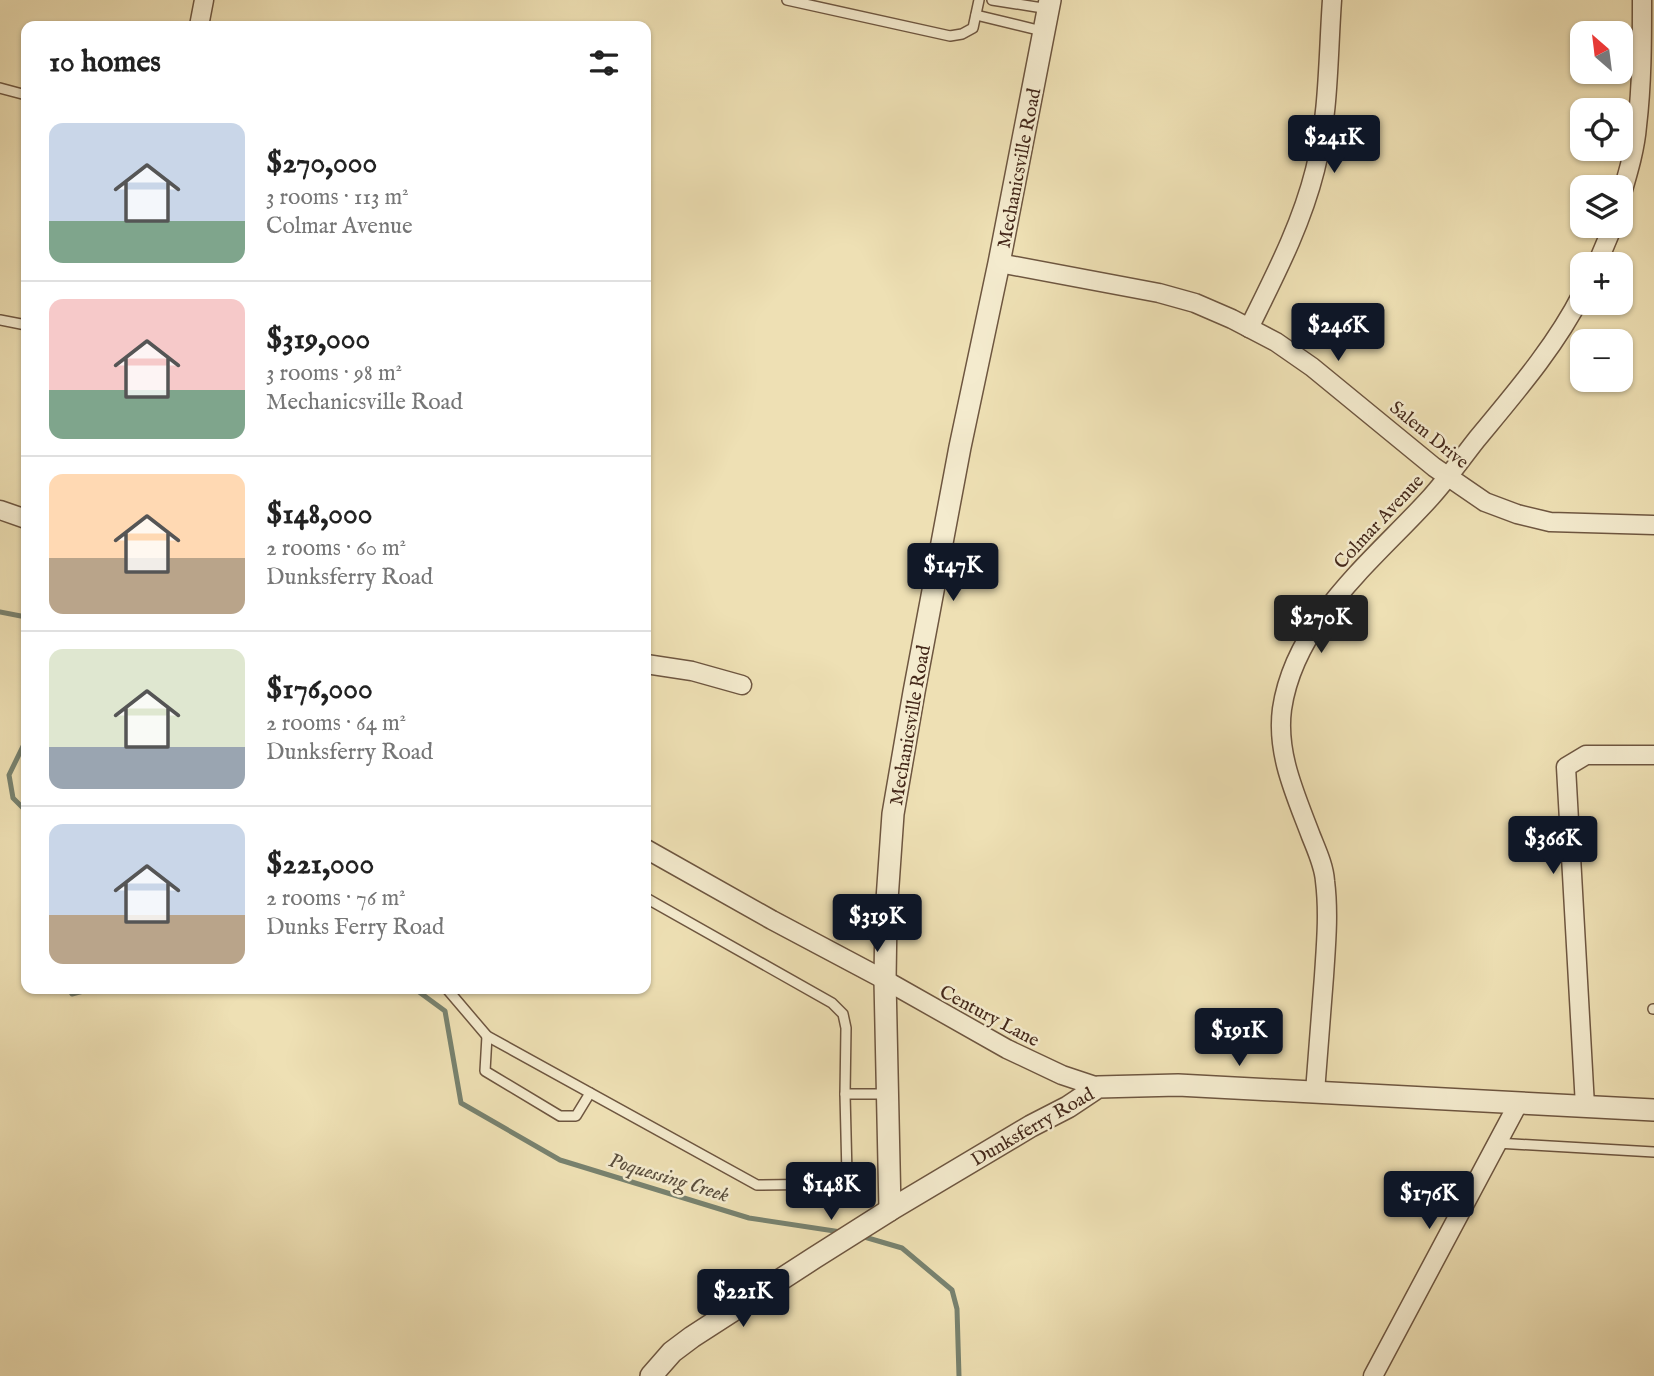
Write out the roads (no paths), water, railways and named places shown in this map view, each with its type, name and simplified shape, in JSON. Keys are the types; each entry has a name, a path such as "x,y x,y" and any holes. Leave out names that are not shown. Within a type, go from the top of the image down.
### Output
{"street":[{"path":"200,21 204,0"},
{"path":"1249,328 1288,246 1307,200 1316,169 1323,133 1332,0"},
{"path":"1627,175 1637,128 1642,0"},
{"name":"Mechanicsville Road","path":"890,1209 885,980 886,914 893,814 960,447 1049,4"},
{"name":"Salem Drive","path":"999,263 1159,293 1195,303 1232,319 1276,342 1312,367 1448,477 1485,502 1550,522 1654,524"},
{"name":"Colmar Avenue","path":"1315,1092 1327,918 1325,881 1321,862 1284,758 1282,708 1290,673 1297,657 1336,598 1448,477 1525,382 1570,314"},
{"path":"0,510 21,517"},
{"path":"651,665 692,671 742,685"},
{"path":"1585,1106 1566,767 1586,755 1654,755"},
{"name":"Century Lane","path":"651,852 1007,1049 1062,1075 1098,1087"},
{"name":"Dunksferry Road","path":"652,1376 673,1352 692,1337 890,1209 1098,1087 1178,1085 1654,1111"},
{"path":"1373,1376 1518,1104"}],"lane":[{"path":"787,0 950,36 973,29 979,0"},
{"path":"992,0 1049,4"},
{"path":"976,15 1044,31"},
{"path":"0,88 21,94"},
{"path":"0,320 21,323"},
{"path":"451,994 487,1036 757,1185 834,1184 847,1175 846,1028 843,1014 832,1003 651,901"},
{"path":"487,1036 485,1071 560,1116 576,1116 590,1093"},
{"path":"845,1094 887,1094"},
{"path":"1497,1143 1654,1152"}],"waterway":[{"name":"Poquessing Creek","path":"0,612 21,616"},
{"name":"Poquessing Creek","path":"21,750 9,775 13,798 21,806"},
{"name":"Poquessing Creek","path":"422,994 445,1011 461,1103 560,1160 749,1218 841,1232"},
{"name":"Poquessing Creek","path":"861,1236 902,1248 952,1290 957,1309 959,1376"}]}
